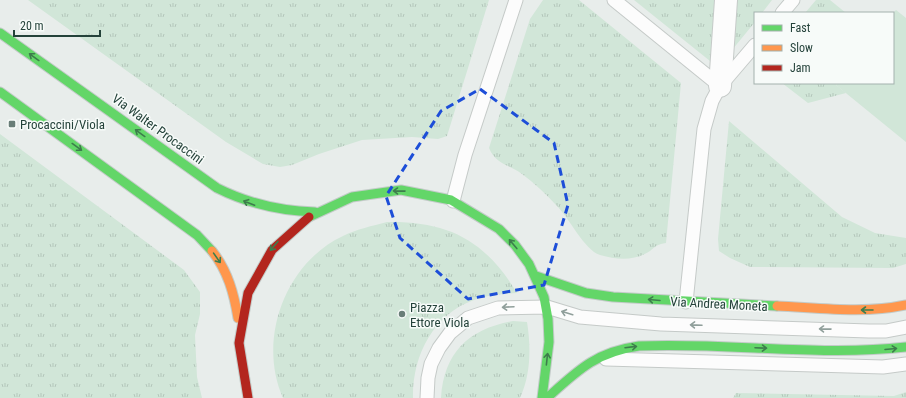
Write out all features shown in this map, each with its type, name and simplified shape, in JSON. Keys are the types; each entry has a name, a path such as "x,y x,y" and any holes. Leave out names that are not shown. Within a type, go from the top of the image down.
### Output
{"street":[{"path":"720,86 726,0"},
{"name":"Via Walter Procaccini","path":"0,33 217,188 235,198 263,208 281,212 315,212"},
{"path":"0,92 197,235 212,252 228,277 235,296 239,328 239,357 243,386 248,398"},
{"path":"239,328 247,294 262,263 284,236 315,212 344,199 381,191 418,191 453,201 473,210 507,236 520,251 536,276 547,307 548,344 542,398"},
{"name":"Via Andrea Moneta","path":"536,276 586,293 613,297 859,310 887,309 906,305"},
{"path":"547,398 577,371 594,359 617,349 643,346 880,350 906,347"}],"lane":[{"path":"453,201 465,154 516,0"},
{"path":"614,0 720,86"},
{"path":"783,12 793,0"},
{"path":"686,302 704,129 712,101 720,86 754,45"},
{"path":"427,398 428,378 435,356 444,340 457,326 468,318 498,308 547,307"},
{"name":"Via Andrea Moneta","path":"547,307 580,317 661,324 869,331 886,331 906,327"},
{"path":"594,359 876,366 906,364"}],"highlighted area":[{"path":"480,89 554,143 568,205 544,285 468,299 400,238 386,196 441,111"}],"green space":[{"path":"28,0 489,0 447,136 438,139 412,137 362,140 319,154 292,165 280,167 263,164 226,142"},
{"path":"543,0 579,0 681,83 666,243 657,246 638,257 620,259 600,255 594,252 582,240 561,210 548,197 522,174 495,158 489,148 530,19"},
{"path":"634,0 719,0 715,65"},
{"path":"735,0 772,0 763,12 754,12 754,23 732,50"},
{"path":"816,0 830,0 845,12 806,12"},
{"path":"896,10 906,18 906,142 836,85 894,84 894,12"},
{"path":"783,84 837,84 836,85 846,93 808,103"},
{"path":"729,121 842,217 875,233 906,238 906,264 893,268 750,267 719,251 718,239"},
{"path":"0,134 184,270 200,292 200,314 195,335 197,377 202,398 0,398"},
{"name":"Piazza Ettore Viola","path":"387,222 429,225 447,230 463,237 492,259 517,293 495,295 474,300 447,315 436,326 421,353 416,367 413,398 283,398 276,375 273,352 275,328 282,305 292,284 306,265 323,248 343,236"},
{"path":"513,321 527,322 528,331 528,370 524,389 520,398 441,398 447,368 453,356 462,345 484,330"},
{"path":"906,392 906,398 733,398 736,393 894,396"}],"traffic: fast":[{"path":"0,33 217,188 229,194 264,206 315,212"},
{"path":"0,92 197,235 212,251"},
{"path":"309,217 352,197 401,190 451,200 499,229 515,245 529,264 544,297 548,319 549,342 542,398"},
{"path":"536,276 586,293 613,297 777,306"},
{"path":"547,398 568,379 588,364 611,353 639,346 672,345 806,350 873,350 906,347"}],"traffic: slow":[{"path":"212,251 218,259 230,283 238,318"},
{"path":"777,306 858,310 890,308 906,305"}],"traffic: jam":[{"path":"248,398 239,343 248,293 272,250 309,217"}],"place":[{"name":"Procaccini/Viola","path":"12,124"},
{"name":"Piazza Ettore Viola","path":"402,314"}]}
